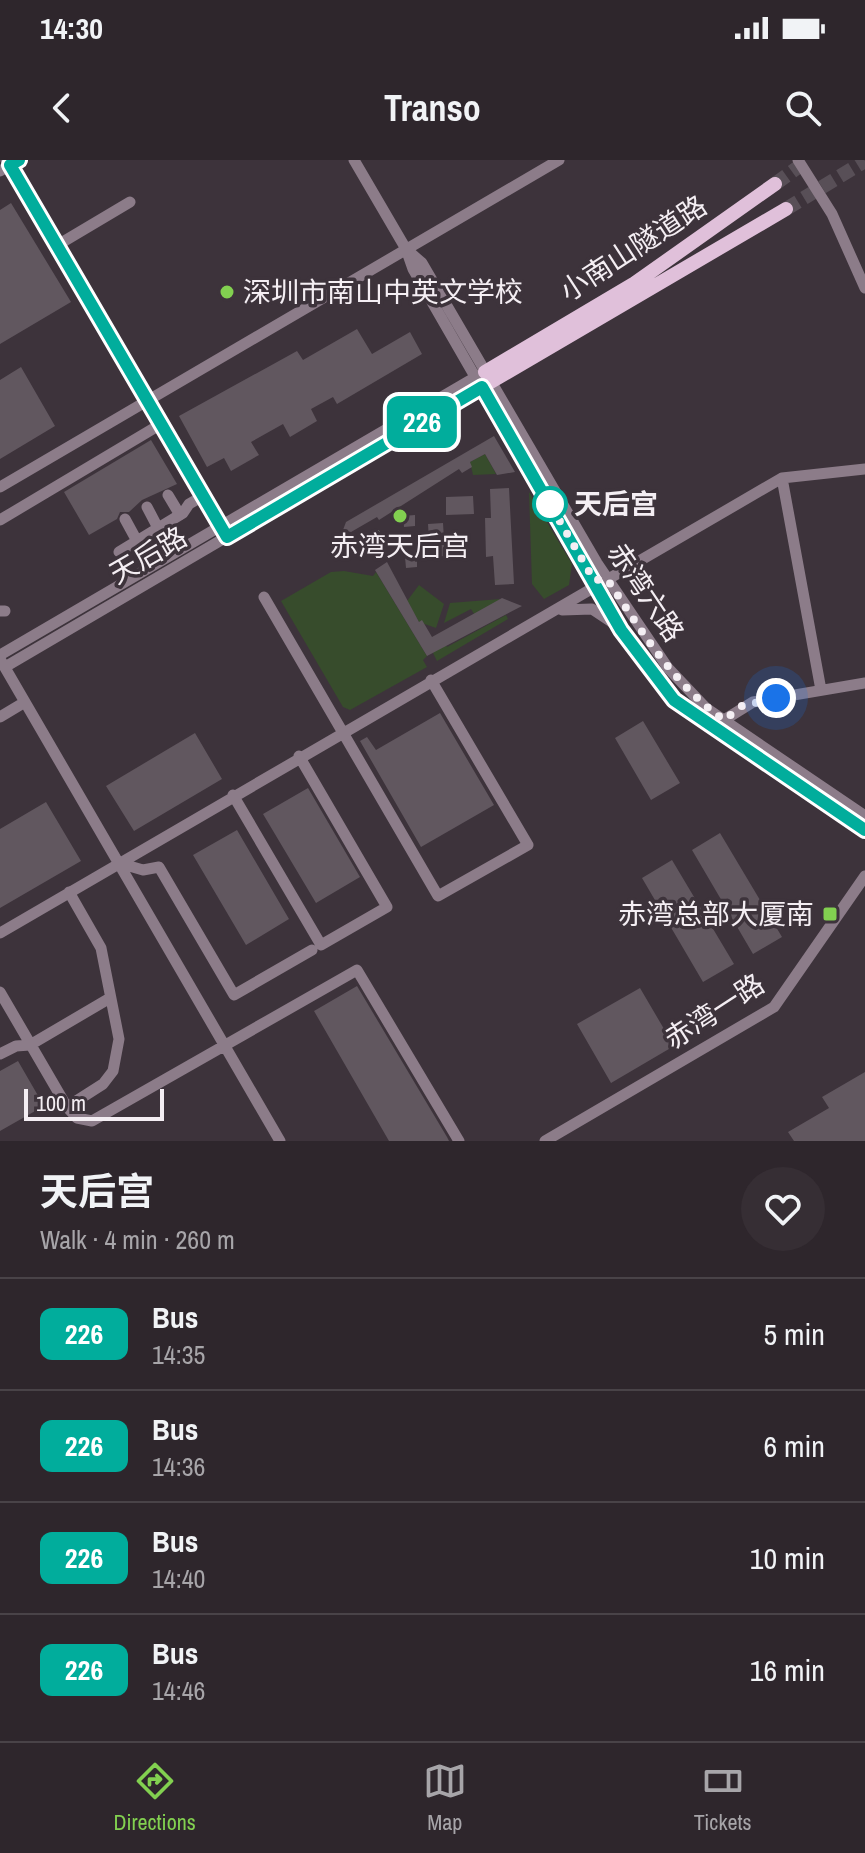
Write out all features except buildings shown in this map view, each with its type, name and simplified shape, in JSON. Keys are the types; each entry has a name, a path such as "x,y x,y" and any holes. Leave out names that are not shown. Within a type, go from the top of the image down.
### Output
{"main road":[{"name":"小南山隧道路","path":"483,379 635,283 775,184"},
{"name":"小南山隧道路","path":"483,379 786,209"}],"street":[{"name":"赤湾六路","path":"354,160 406,249 422,263 483,379 600,581 621,630 686,709 865,829"},
{"path":"0,487 559,160"},
{"path":"798,160 832,214 865,288"},
{"path":"9,164 224,531"},
{"path":"56,246 130,202"},
{"name":"天后路","path":"2,660 483,379"},
{"path":"0,520 161,424"},
{"path":"431,680 442,669 782,478 865,469"},
{"path":"782,478 821,690"},
{"path":"168,495 180,515"},
{"path":"119,552 180,515 203,496"},
{"path":"147,507 158,528"},
{"path":"125,519 137,541"},
{"name":"赤湾六路","path":"600,581 674,675 724,720 865,816"},
{"path":"0,933 342,731 431,680 445,676 600,581"},
{"path":"264,597 438,896 528,845 431,680"},
{"path":"554,611 592,609 621,630"},
{"path":"2,660 280,1141"},
{"path":"724,720 753,702 865,683"},
{"path":"0,717 25,702"},
{"path":"233,795 321,945 387,907 299,756"},
{"path":"119,863 143,870 159,867 234,995 312,950"},
{"name":"赤湾一路","path":"545,1141 774,1007 865,876"},
{"path":"67,1107 103,1084 113,1071 119,1039 101,948 69,892"},
{"path":"0,992 67,1107 77,1118 92,1121 357,970 459,1141"},
{"path":"0,1054 16,1046 30,1045 110,998"}],"shaded area":[{"path":"485,454 496,474 473,475 470,462"},
{"path":"529,492 572,564 569,585 544,599 532,584"},
{"path":"378,531 381,536 379,555 373,555 370,550 372,532"},
{"path":"331,572 373,576 376,572 427,656 423,660 427,667 350,710 343,707 281,601"},
{"path":"419,585 444,604 436,628 419,622 407,601"},
{"path":"501,599 474,614 471,609 444,623 450,603"},
{"path":"506,615 508,619 437,661 433,653 440,636 447,647"}],"tunnel":[{"path":"775,184 808,160"},
{"path":"786,209 865,161"}],"bus line":[{"name":"226","path":"19,160 10,165 227,537 482,387 621,630 674,700 865,830"}],"place":[{"name":"深圳市南山中英文学校","path":"227,292"},
{"name":"天后宫","path":"550,504"},
{"name":"赤湾天后宫","path":"400,516"},
{"name":"赤湾总部大厦南","path":"830,914"}],"route":[{"path":"550,504 544,494 594,580 607,579 668,668 706,708 724,720 742,706 776,698"}]}
